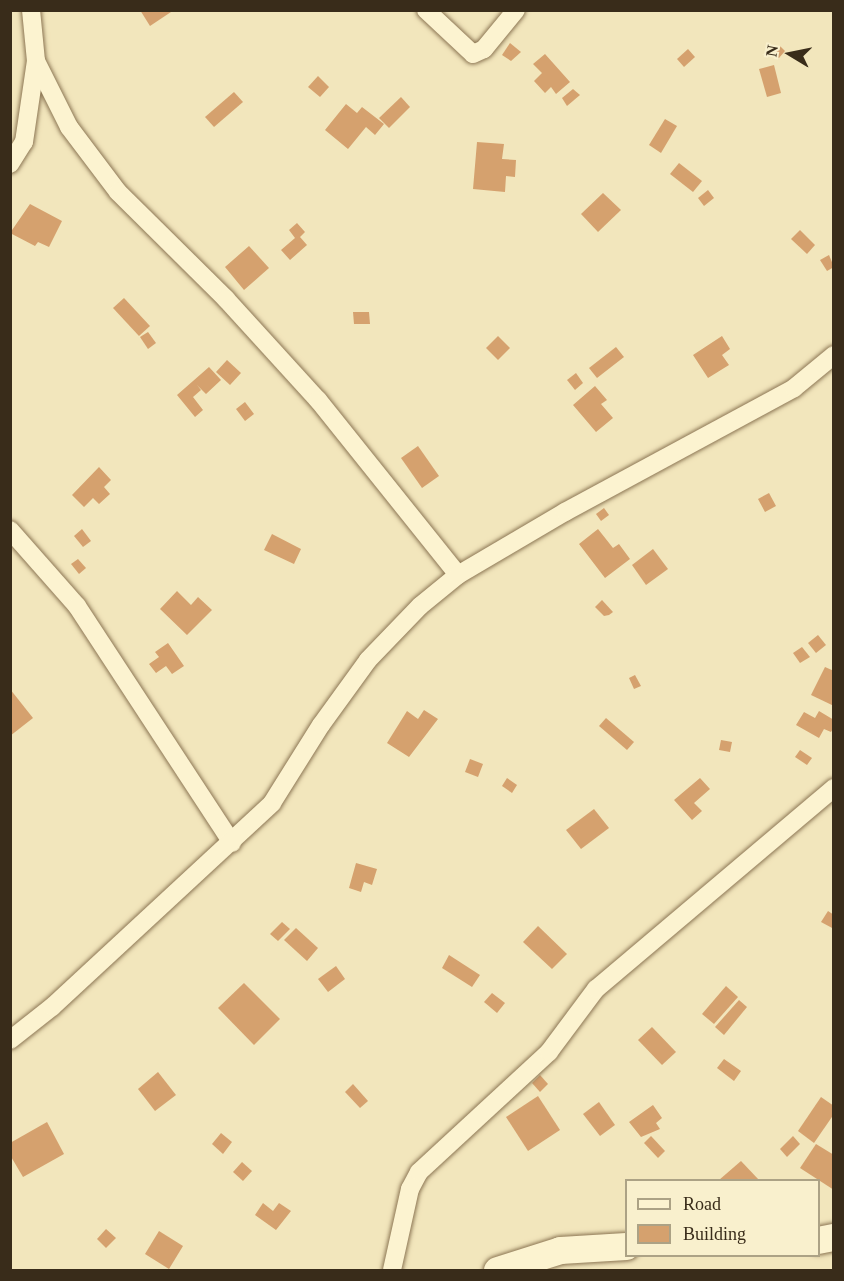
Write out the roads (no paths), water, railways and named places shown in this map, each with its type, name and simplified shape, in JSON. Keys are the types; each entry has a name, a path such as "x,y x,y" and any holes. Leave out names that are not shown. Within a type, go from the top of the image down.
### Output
{"street":[{"path":"10,164 24,142 36,61 31,10"},
{"path":"426,10 473,54 484,49 516,10"},
{"path":"36,61 69,127 118,192 226,298 318,400 458,575"},
{"path":"10,1040 232,843 272,803 321,725 368,660 420,606 458,575 640,468 756,411 794,388 834,355"},
{"path":"10,530 76,606 232,843"},
{"path":"392,1270 410,1189 419,1172 549,1053 596,989 834,788"},
{"path":"497,1270 560,1250 625,1246"}]}
